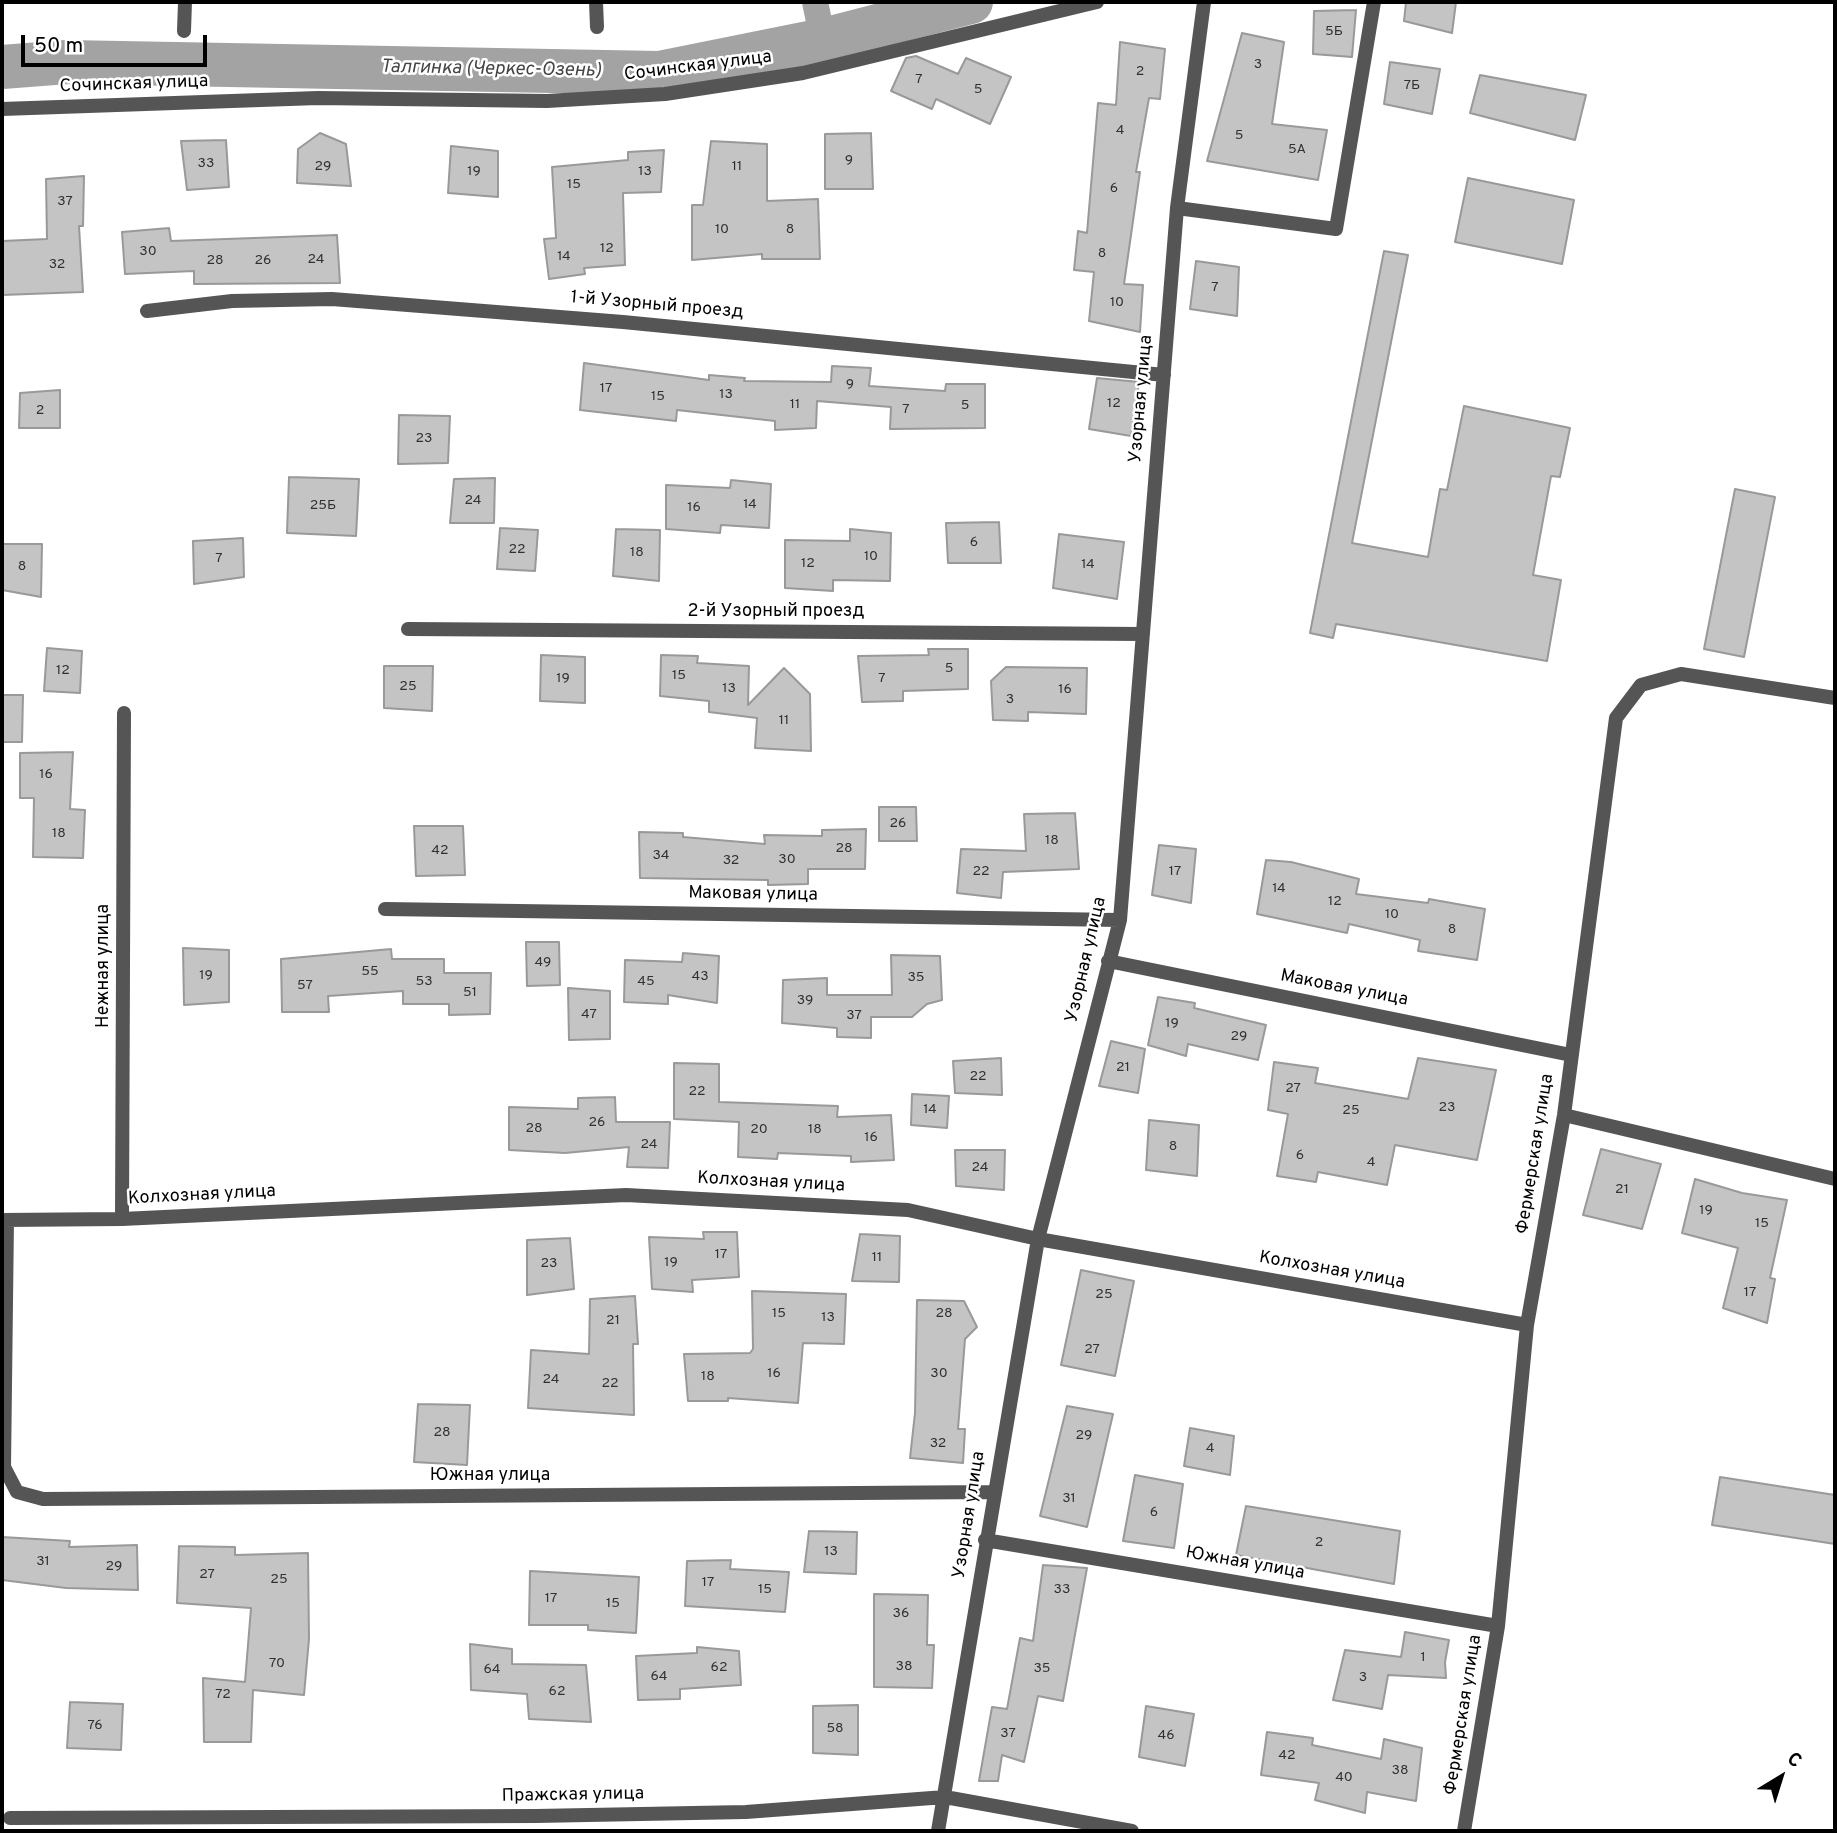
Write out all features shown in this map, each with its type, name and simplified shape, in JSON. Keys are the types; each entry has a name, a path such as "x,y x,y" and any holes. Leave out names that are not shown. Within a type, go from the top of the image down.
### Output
{"street":[{"path":"184,31 185,2"},
{"path":"596,2 597,27"},
{"name":"Сочинская улица","path":"2,109 318,98 547,101 665,94 803,73 1097,2"},
{"name":"Узорная улица","path":"938,1831 993,1492 1038,1239 1120,920 1177,208 1205,2"},
{"path":"1177,208 1336,229 1374,2"},
{"name":"1-й Узорный проезд","path":"147,311 232,301 332,299 623,322 1164,375"},
{"name":"2-й Узорный проезд","path":"408,629 1143,634"},
{"name":"Фермерская улица","path":"1464,1831 1498,1626 1527,1325 1564,1115 1616,718 1641,685 1681,674 1835,698"},
{"name":"Нежная улица","path":"122,1219 124,713"},
{"name":"Маковая улица","path":"385,908 1120,920"},
{"name":"Маковая улица","path":"1108,961 1571,1055"},
{"path":"1564,1115 1835,1179"},
{"name":"Колхозная улица","path":"4,1220 122,1219 626,1195 908,1210 1038,1239 1527,1325"},
{"name":"Южная улица","path":"4,1220 4,1467 18,1492 43,1499 993,1492"},
{"name":"Южная улица","path":"985,1540 1498,1626"},
{"name":"Пражская улица","path":"10,1818 732,1812 945,1797 1132,1831"}],"building":[{"path":"1406,2 1456,2 1452,33 1404,21"},
{"path":"1356,10 1352,57 1313,54 1314,11"},
{"path":"1242,33 1284,42 1272,124 1327,130 1318,180 1207,161"},
{"path":"1120,42 1165,49 1160,99 1149,98 1136,172 1140,172 1124,284 1143,285 1140,332 1089,321 1094,272 1074,270 1078,231 1087,233 1098,103 1116,105"},
{"path":"916,56 958,74 966,58 1011,77 990,124 936,99 932,109 891,91 906,58"},
{"path":"1390,62 1440,69 1432,114 1384,104"},
{"path":"1480,75 1586,95 1575,140 1470,113"},
{"path":"320,133 346,144 351,186 297,183 298,149"},
{"path":"871,133 873,189 825,189 825,134"},
{"path":"226,140 229,187 187,190 181,141"},
{"path":"711,141 767,144 767,201 818,199 820,259 762,259 762,254 692,260 692,205 703,205"},
{"path":"451,146 498,151 498,197 448,193"},
{"path":"664,150 661,192 623,193 625,265 584,268 585,274 549,279 544,239 556,238 552,167 628,160 628,152"},
{"path":"84,176 83,226 79,226 83,292 2,295 2,241 47,239 46,179"},
{"path":"1468,178 1574,200 1562,264 1455,242"},
{"path":"169,228 171,241 337,235 340,283 194,284 194,271 125,274 122,232"},
{"path":"1384,251 1408,255 1352,543 1428,557 1440,489 1447,490 1464,406 1570,428 1560,477 1551,476 1533,575 1561,580 1547,661 1336,624 1333,638 1310,633"},
{"path":"1196,261 1239,267 1237,316 1190,309"},
{"path":"584,363 709,380 709,375 745,378 744,381 831,382 832,366 871,368 869,386 945,391 946,384 985,384 985,428 890,429 891,407 817,401 816,428 775,430 775,421 677,410 676,421 580,410"},
{"path":"1097,378 1139,382 1131,436 1089,429"},
{"path":"60,390 60,428 19,428 20,393"},
{"path":"399,415 450,416 448,463 398,464"},
{"path":"289,477 359,479 356,536 287,533"},
{"path":"495,478 494,523 450,523 454,479"},
{"path":"731,480 771,484 769,528 721,525 720,533 666,529 666,485 730,488"},
{"path":"1735,489 1775,497 1744,657 1704,649"},
{"path":"999,522 1001,563 948,563 946,523"},
{"path":"500,528 538,530 535,571 497,569"},
{"path":"616,529 660,530 659,581 613,576"},
{"path":"850,529 891,533 890,581 833,580 833,591 785,588 785,540 850,541"},
{"path":"1059,534 1124,542 1117,599 1053,588"},
{"path":"243,538 244,577 194,584 193,541"},
{"path":"2,544 42,544 41,597 2,590"},
{"path":"47,648 82,651 80,693 44,691"},
{"path":"928,649 968,649 968,689 903,691 903,701 862,702 858,656 929,655"},
{"path":"541,655 585,657 585,703 540,701"},
{"path":"661,655 698,656 697,663 749,666 748,705 784,668 810,694 811,751 755,748 757,718 709,712 709,701 660,696"},
{"path":"384,666 433,666 432,711 384,708"},
{"path":"1006,667 1087,668 1086,714 1028,712 1028,721 993,720 991,681"},
{"path":"2,695 23,695 22,742 2,742"},
{"path":"73,752 70,809 85,810 83,858 33,857 34,798 20,798 20,753"},
{"path":"879,807 916,807 917,841 879,841"},
{"path":"1075,813 1079,869 1003,872 1001,898 957,893 961,849 1026,851 1024,814"},
{"path":"414,826 463,826 465,875 416,876"},
{"path":"866,829 865,869 808,869 808,884 768,885 768,880 640,878 639,832 683,833 683,837 765,844 764,835 822,836 822,830"},
{"path":"1159,845 1196,849 1191,903 1152,895"},
{"path":"1266,860 1291,862 1359,879 1356,894 1428,903 1429,899 1485,909 1477,960 1418,951 1420,940 1349,924 1347,933 1257,914"},
{"path":"526,942 559,942 560,985 527,986"},
{"path":"183,948 229,950 229,1002 184,1005"},
{"path":"391,949 392,959 444,959 444,973 491,973 490,1014 449,1015 449,1004 403,1004 403,991 328,996 329,1012 282,1012 281,959"},
{"path":"683,953 719,956 717,1003 668,995 668,1004 624,1002 625,960 682,962"},
{"path":"891,955 940,956 942,1000 927,1004 912,1017 871,1017 871,1038 837,1037 837,1028 782,1023 783,980 827,978 827,995 892,995"},
{"path":"568,988 610,991 610,1039 569,1040"},
{"path":"1158,997 1195,1003 1194,1008 1266,1025 1258,1060 1188,1044 1186,1056 1148,1045"},
{"path":"1111,1041 1145,1049 1138,1093 1099,1086"},
{"path":"1001,1058 1002,1095 955,1093 953,1061"},
{"path":"1418,1058 1496,1070 1477,1160 1395,1145 1387,1185 1318,1172 1316,1182 1277,1176 1288,1114 1268,1110 1274,1062 1318,1068 1315,1083 1408,1099"},
{"path":"674,1063 719,1064 719,1102 838,1106 837,1117 891,1115 894,1160 851,1162 851,1156 778,1153 777,1159 738,1157 739,1122 674,1119"},
{"path":"912,1094 949,1096 947,1128 911,1125"},
{"path":"615,1097 616,1122 670,1122 668,1168 627,1167 629,1147 565,1153 509,1150 509,1107 578,1109 578,1098"},
{"path":"1149,1120 1199,1125 1197,1176 1146,1170"},
{"path":"1601,1149 1661,1164 1642,1229 1583,1215"},
{"path":"955,1150 1005,1150 1004,1190 956,1186"},
{"path":"1695,1179 1742,1193 1787,1200 1770,1278 1775,1279 1767,1323 1723,1308 1738,1248 1682,1233"},
{"path":"703,1232 737,1232 739,1277 692,1280 693,1292 652,1289 649,1237 704,1239"},
{"path":"860,1234 900,1236 899,1282 852,1281"},
{"path":"570,1238 574,1289 527,1295 527,1240"},
{"path":"1081,1270 1134,1281 1115,1376 1061,1365"},
{"path":"752,1291 846,1294 844,1344 803,1343 798,1403 728,1398 728,1401 688,1401 684,1354 750,1353 753,1349"},
{"path":"635,1296 638,1344 633,1344 634,1415 528,1408 531,1350 589,1354 590,1299"},
{"path":"917,1300 964,1301 977,1327 965,1339 958,1429 965,1429 963,1463 910,1458 915,1413"},
{"path":"418,1404 470,1405 467,1465 414,1462"},
{"path":"1067,1406 1113,1414 1087,1527 1040,1516"},
{"path":"1190,1428 1234,1436 1230,1475 1184,1466"},
{"path":"1135,1475 1183,1484 1174,1548 1123,1541"},
{"path":"1720,1477 1835,1495 1835,1544 1712,1525"},
{"path":"1246,1506 1400,1531 1394,1584 1236,1555"},
{"path":"809,1531 857,1532 856,1574 804,1572"},
{"path":"2,1537 70,1541 69,1547 137,1545 138,1590 66,1588 2,1580"},
{"path":"179,1546 235,1547 235,1555 308,1553 309,1639 304,1695 253,1690 251,1742 204,1742 203,1678 245,1682 251,1608 177,1603"},
{"path":"731,1560 730,1569 789,1572 785,1612 685,1606 687,1561"},
{"path":"1043,1565 1087,1568 1063,1701 1038,1696 1024,1762 1002,1755 998,1781 979,1781 992,1707 1007,1709 1020,1638 1033,1641"},
{"path":"530,1571 639,1577 636,1633 588,1630 588,1625 529,1625"},
{"path":"874,1594 928,1595 927,1645 934,1645 932,1688 874,1687"},
{"path":"1405,1632 1449,1640 1445,1662 1446,1678 1388,1675 1382,1709 1333,1700 1345,1650 1401,1657"},
{"path":"470,1644 512,1649 512,1664 586,1665 591,1722 529,1719 527,1694 471,1690"},
{"path":"697,1647 739,1651 741,1685 680,1689 680,1699 638,1700 636,1656 697,1653"},
{"path":"70,1702 123,1704 121,1750 67,1748"},
{"path":"858,1705 858,1755 813,1753 813,1706"},
{"path":"1146,1706 1194,1714 1185,1766 1139,1757"},
{"path":"1267,1732 1313,1738 1312,1745 1381,1759 1384,1739 1422,1748 1416,1801 1367,1792 1365,1813 1315,1800 1319,1783 1261,1775"}],"waterway":[{"path":"815,2 823,40"},
{"name":"Талгинка (Черкес-Озень)","path":"2,67 67,62 659,73 823,40 971,2"}]}
